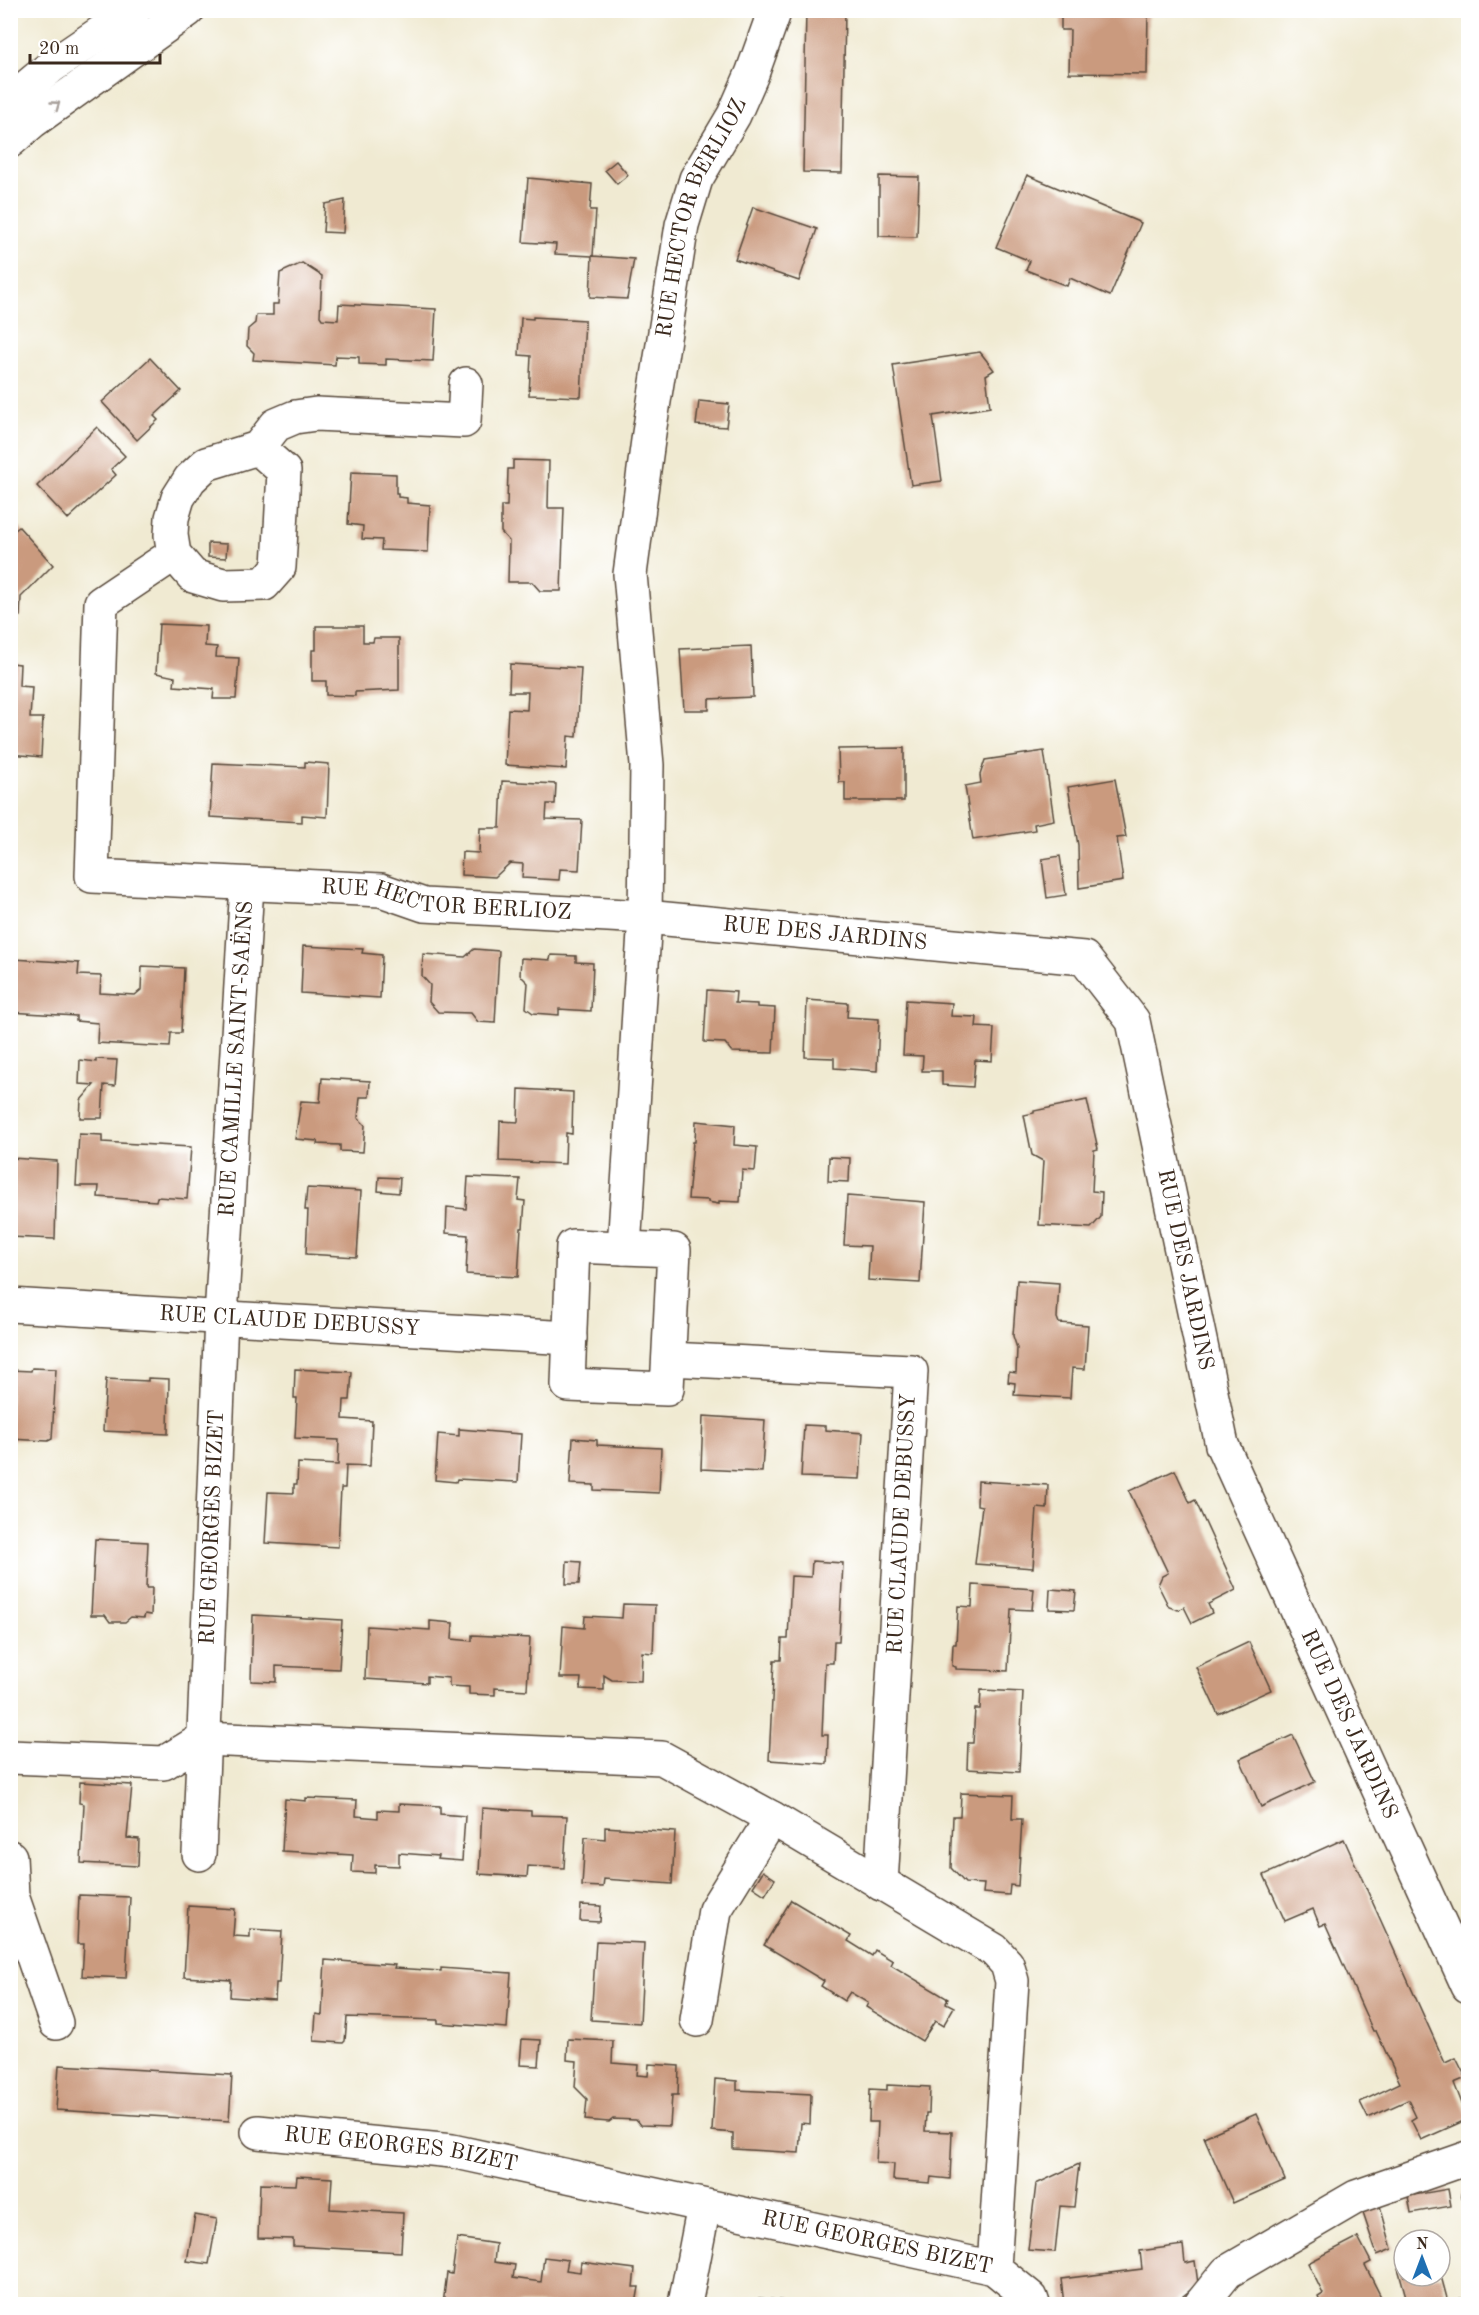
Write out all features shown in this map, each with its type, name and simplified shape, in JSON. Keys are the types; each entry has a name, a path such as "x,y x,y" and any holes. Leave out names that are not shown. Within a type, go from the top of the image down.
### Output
{"street":[{"path":"10,101 52,66 134,10"},
{"path":"10,141 188,10"},
{"name":"RUE HECTOR BERLIOZ","path":"247,885 381,890 424,905 645,917 647,765 630,574 649,433 682,225 696,179 734,115 752,74 775,10"},
{"path":"258,448 284,471 279,567 264,584 224,585 193,576 174,554 171,535 172,518 178,498 190,479 206,464 258,448 276,425 296,417 316,414 464,421 466,384"},
{"name":"RUE CAMILLE SAINT-SAËNS","path":"174,554 101,603 92,876 247,885 221,1317"},
{"path":"624,1248 645,917"},
{"name":"RUE DES JARDINS","path":"645,917 1084,958 1132,1021 1222,1445 1468,1986"},
{"path":"573,1246 624,1248 674,1250 667,1389 568,1384 573,1246"},
{"name":"RUE CLAUDE DEBUSSY","path":"10,1305 570,1338"},
{"name":"RUE GEORGES BIZET","path":"199,1854 221,1317"},
{"name":"RUE CLAUDE DEBUSSY","path":"669,1359 911,1371 881,1884"},
{"path":"10,1757 164,1763 204,1739"},
{"name":"RUE GEORGES BIZET","path":"204,1739 662,1758 772,1818 994,1950 1008,1964 1012,1981 994,2268 452,2151 258,2132"},
{"path":"698,2020 715,1910 772,1818"},
{"path":"10,1857 12,1896 56,2023"},
{"path":"1201,2304 1227,2272 1356,2197 1468,2158"},
{"path":"685,2304 704,2206"},
{"path":"994,2268 1031,2298 1033,2304"}],"building":[{"path":"806,10 845,10 842,173 803,172"},
{"path":"1061,10 1148,10 1147,74 1069,73 1070,30 1061,30"},
{"path":"616,161 628,175 617,184 605,170"},
{"path":"1027,175 1141,223 1110,296 1070,278 1067,286 1026,270 1030,261 996,247"},
{"path":"879,176 919,177 917,237 879,236"},
{"path":"528,178 592,184 590,210 596,210 593,256 634,259 627,299 590,297 592,256 555,254 556,244 523,242"},
{"path":"345,200 343,233 323,232 325,204"},
{"path":"753,207 817,229 799,281 735,259"},
{"path":"302,263 322,276 320,316 322,319 338,320 339,304 436,309 433,361 386,359 386,365 359,364 359,357 336,356 335,365 253,360 254,353 247,346 248,329 255,323 256,315 273,315 273,304 278,304 280,273"},
{"path":"533,317 585,320 581,397 529,395 531,356 519,355 521,318 533,319"},
{"path":"980,352 994,370 986,375 990,407 933,416 942,481 911,485 893,365"},
{"path":"150,358 181,391 154,416 158,420 137,440 102,402"},
{"path":"699,401 729,404 726,427 696,425"},
{"path":"97,427 125,456 111,469 116,475 68,519 37,486"},
{"path":"513,460 549,461 548,508 564,508 561,591 540,591 532,582 508,582 509,541 501,532 501,506 507,506 508,469 513,469"},
{"path":"351,472 396,474 398,497 407,498 407,503 430,505 428,552 381,550 382,540 362,539 363,526 348,524"},
{"path":"19,527 53,565 21,597 17,631 10,631 10,534"},
{"path":"208,543 227,544 226,558 208,557"},
{"path":"159,624 206,626 205,646 217,647 216,657 239,658 236,699 213,699 214,689 174,686 175,677 156,673"},
{"path":"316,626 363,626 363,642 373,642 374,638 399,638 399,690 355,692 355,696 326,695 326,681 312,681 312,650 316,650"},
{"path":"751,646 753,697 709,699 709,710 684,710 680,649"},
{"path":"10,663 20,664 19,686 32,687 30,718 43,718 41,757 12,754 10,751"},
{"path":"510,664 581,668 577,737 568,736 566,769 505,765 508,709 527,710 528,692 509,692"},
{"path":"904,748 904,801 845,801 845,782 839,782 838,749"},
{"path":"1044,751 1054,820 1034,824 1035,830 973,840 965,786 981,783 980,775 985,760"},
{"path":"305,762 329,764 327,817 302,815 302,822 210,817 213,763 305,767"},
{"path":"1115,779 1126,837 1117,838 1123,881 1079,888 1078,845 1068,787"},
{"path":"502,781 556,784 555,804 547,804 546,819 582,820 579,870 560,869 559,880 522,878 523,864 510,863 495,877 461,875 462,852 479,853 480,828 500,828"},
{"path":"1060,856 1066,895 1047,898 1042,859"},
{"path":"303,946 363,949 362,953 382,955 380,998 301,993"},
{"path":"474,949 499,951 495,1023 478,1022 471,1013 438,1012 429,1002 430,985 422,976 423,954 465,957"},
{"path":"551,955 576,956 576,962 593,963 591,1011 559,1009 559,1015 533,1013 526,1008 528,983 520,975 521,958 550,960"},
{"path":"13,959 79,963 78,975 101,976 100,993 135,995 141,990 142,966 184,968 181,1033 171,1033 170,1047 97,1043 98,1023 76,1021 76,1016 10,1012"},
{"path":"707,990 736,992 735,1003 775,1008 773,1053 732,1052 725,1043 704,1042"},
{"path":"807,1000 848,1003 847,1017 879,1019 877,1071 834,1068 834,1058 805,1057"},
{"path":"906,1000 952,1003 951,1016 977,1017 976,1027 994,1028 992,1061 975,1060 973,1087 942,1085 942,1071 922,1071 923,1056 903,1055"},
{"path":"96,1059 117,1060 115,1086 104,1085 102,1118 80,1118 81,1100 94,1085 79,1084 80,1060 96,1062"},
{"path":"322,1078 370,1081 369,1097 360,1097 358,1118 365,1125 363,1152 340,1151 340,1145 317,1144 318,1141 295,1139 301,1101 320,1102"},
{"path":"519,1089 573,1092 572,1134 566,1133 565,1164 499,1161 500,1121 518,1122"},
{"path":"1087,1100 1098,1149 1094,1150 1092,1191 1102,1192 1101,1217 1091,1228 1039,1225 1043,1161 1032,1155 1024,1115"},
{"path":"696,1121 735,1125 734,1145 757,1147 755,1171 742,1170 740,1202 719,1201 719,1204 708,1202 708,1200 688,1199"},
{"path":"79,1134 102,1135 102,1142 191,1147 187,1199 157,1197 156,1201 98,1197 99,1186 76,1186"},
{"path":"829,1157 850,1158 849,1182 828,1181"},
{"path":"11,1158 57,1161 55,1239 10,1237"},
{"path":"379,1177 400,1178 399,1193 378,1191"},
{"path":"468,1177 520,1179 518,1200 525,1201 518,1277 466,1274 468,1235 446,1233 447,1207 466,1209"},
{"path":"307,1188 361,1191 357,1257 306,1254"},
{"path":"847,1196 925,1202 920,1283 868,1280 870,1246 844,1245"},
{"path":"1017,1280 1059,1283 1057,1318 1059,1323 1088,1325 1085,1369 1072,1368 1070,1398 1014,1395 1015,1383 1008,1382 1009,1372 1016,1373 1017,1348 1013,1336"},
{"path":"32,1368 56,1369 52,1439 48,1441 10,1439 10,1370 31,1371"},
{"path":"295,1369 352,1372 350,1400 344,1400 343,1419 372,1421 370,1466 346,1465 345,1488 341,1488 338,1547 265,1543 268,1492 294,1493 298,1463 338,1465 339,1440 295,1438 297,1398 294,1398"},
{"path":"148,1378 169,1379 168,1434 103,1431 106,1379 148,1381"},
{"path":"703,1416 765,1420 762,1472 701,1469"},
{"path":"804,1425 825,1426 825,1430 863,1433 860,1479 801,1477"},
{"path":"459,1429 521,1434 518,1482 435,1480 438,1434 459,1436"},
{"path":"573,1438 597,1440 597,1445 661,1448 659,1493 594,1490 594,1485 570,1484"},
{"path":"1175,1470 1190,1503 1195,1500 1236,1590 1208,1604 1212,1613 1192,1623 1184,1607 1178,1610 1169,1607 1158,1585 1162,1576 1168,1573 1129,1491"},
{"path":"978,1481 1048,1485 1047,1509 1037,1508 1033,1568 975,1564 982,1506 977,1505"},
{"path":"95,1539 148,1542 146,1588 152,1588 151,1615 145,1614 144,1618 131,1617 125,1622 110,1622 105,1615 91,1615"},
{"path":"567,1561 581,1562 579,1584 566,1584"},
{"path":"812,1561 843,1563 839,1641 834,1641 833,1663 825,1663 822,1735 828,1735 827,1764 769,1760 774,1660 781,1660 782,1639 788,1639 791,1576 811,1577"},
{"path":"973,1585 1034,1589 1032,1610 1011,1609 1008,1671 956,1669 952,1666 958,1606 972,1607"},
{"path":"1050,1589 1076,1591 1074,1610 1049,1609"},
{"path":"623,1604 655,1605 653,1653 642,1652 641,1681 612,1680 604,1675 604,1690 580,1689 581,1678 560,1678 563,1626 584,1628 585,1616 622,1618"},
{"path":"253,1615 342,1620 339,1669 276,1666 276,1682 251,1681"},
{"path":"430,1621 453,1623 452,1639 472,1641 472,1635 530,1638 527,1690 495,1688 495,1695 469,1694 469,1687 449,1686 449,1678 427,1676 427,1683 365,1679 367,1626 430,1630"},
{"path":"1249,1642 1271,1690 1218,1714 1196,1667"},
{"path":"981,1690 1023,1692 1019,1772 967,1769 968,1743 973,1743 975,1709 980,1709"},
{"path":"1293,1735 1315,1782 1261,1807 1240,1759"},
{"path":"80,1782 132,1785 127,1838 139,1839 138,1866 81,1863 84,1804 79,1803"},
{"path":"961,1793 1013,1795 1012,1819 1022,1819 1018,1886 1010,1885 1009,1895 983,1893 984,1884 965,1883 951,1868 953,1816 960,1816"},
{"path":"306,1798 357,1800 356,1816 378,1818 378,1810 399,1811 399,1804 440,1806 440,1814 465,1816 462,1861 437,1859 438,1856 399,1853 399,1866 375,1865 375,1873 352,1872 353,1855 282,1851 285,1799 306,1801"},
{"path":"482,1808 531,1811 531,1815 567,1816 564,1868 528,1866 527,1877 479,1874"},
{"path":"605,1827 675,1832 672,1884 604,1879 603,1887 582,1886 585,1837 605,1839"},
{"path":"1344,1839 1445,2063 1456,2058 1466,2078 1454,2083 1468,2119 1421,2140 1411,2120 1416,2117 1408,2100 1368,2118 1360,2102 1400,2083 1376,2031 1373,2031 1325,1924 1320,1926 1313,1909 1285,1921 1264,1875"},
{"path":"763,1871 775,1879 765,1895 753,1887"},
{"path":"79,1895 130,1897 126,1978 82,1976 84,1944 77,1944"},
{"path":"791,1900 851,1936 848,1941 872,1956 875,1950 893,1961 891,1965 948,1999 946,2003 954,2007 943,2026 935,2021 922,2041 866,2007 868,2003 850,1992 844,2001 821,1986 824,1981 764,1945"},
{"path":"581,1905 601,1906 600,1922 580,1921"},
{"path":"188,1906 235,1909 233,1936 250,1937 250,1929 282,1931 279,1983 276,1983 275,2000 230,1997 231,1980 184,1977"},
{"path":"596,1941 644,1943 640,2023 591,2020"},
{"path":"325,1960 395,1965 394,1968 441,1971 441,1968 511,1973 507,2028 438,2023 438,2020 347,2017 343,2043 314,2041 316,2014 322,2015"},
{"path":"522,2039 541,2040 539,2066 520,2065"},
{"path":"568,2039 613,2041 612,2063 638,2065 637,2075 648,2076 649,2064 679,2066 678,2095 672,2095 670,2126 640,2125 636,2120 613,2119 609,2122 585,2120 587,2099 575,2087 577,2061 567,2060"},
{"path":"59,2065 232,2075 229,2121 56,2110"},
{"path":"715,2079 737,2081 737,2090 811,2094 810,2124 801,2123 799,2153 733,2149 733,2133 712,2131"},
{"path":"887,2085 930,2087 929,2113 926,2113 925,2131 952,2132 950,2179 931,2177 930,2183 893,2180 894,2164 876,2163 878,2122 869,2122 870,2089 887,2090"},
{"path":"1256,2114 1285,2180 1233,2203 1204,2137"},
{"path":"1079,2164 1074,2207 1060,2206 1055,2252 1028,2250 1036,2184"},
{"path":"297,2176 332,2178 330,2209 403,2213 401,2252 293,2246 293,2239 258,2238 260,2184 296,2185"},
{"path":"1448,2189 1451,2206 1411,2213 1408,2196"},
{"path":"1468,2192 1468,2218 1461,2194"},
{"path":"1379,2202 1392,2249 1377,2255 1361,2207"},
{"path":"195,2215 217,2219 209,2264 187,2261"},
{"path":"1358,2237 1371,2262 1365,2265 1381,2297 1366,2304 1321,2304 1318,2297 1323,2294 1308,2263"},
{"path":"457,2238 496,2244 494,2262 515,2265 513,2278 541,2282 544,2257 568,2260 566,2270 580,2272 581,2262 635,2269 633,2287 639,2287 636,2304 443,2304 447,2273 452,2274"},
{"path":"1183,2245 1185,2263 1195,2261 1198,2284 1173,2304 1064,2304 1061,2279 1142,2269 1140,2251"},
{"path":"1404,2288 1444,2288 1448,2302 1468,2296 1468,2304 1408,2304"},
{"path":"759,2298 803,2303 803,2304 758,2304"}]}
